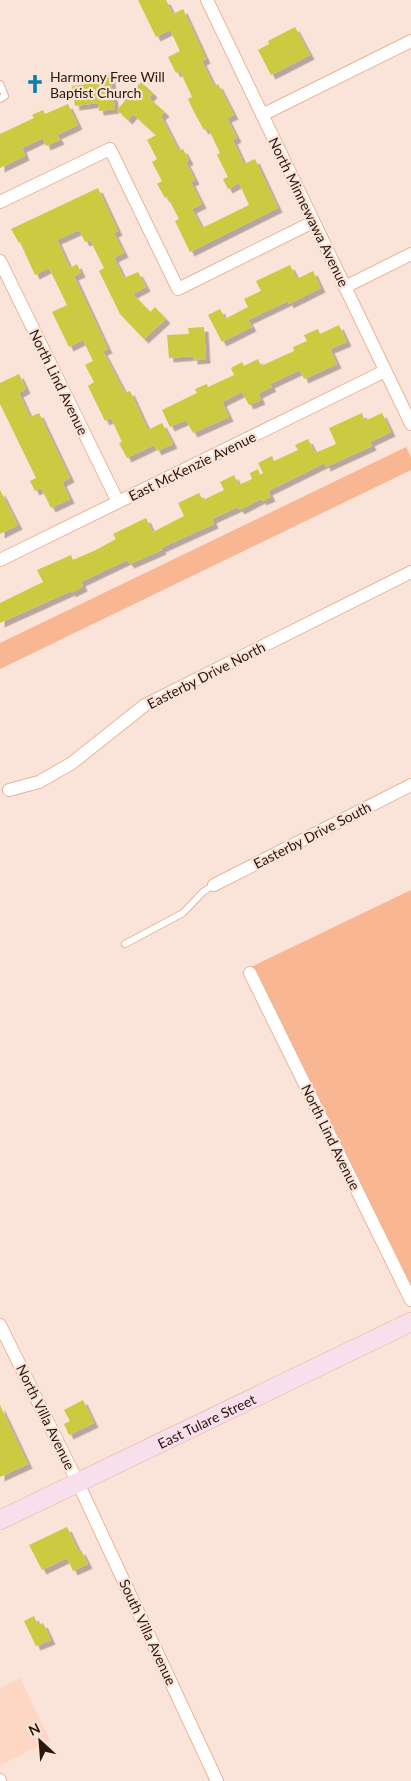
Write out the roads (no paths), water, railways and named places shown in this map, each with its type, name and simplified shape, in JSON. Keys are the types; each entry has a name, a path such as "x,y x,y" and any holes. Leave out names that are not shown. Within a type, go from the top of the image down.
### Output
{"main road":[{"name":"East Tulare Street","path":"0,1520 411,1322"}],"street":[{"name":"North Minnewawa Avenue","path":"207,0 411,424"},
{"path":"262,115 411,41"},
{"path":"0,202 110,148 178,289 313,222"},
{"path":"344,287 411,254"},
{"name":"North Lind Avenue","path":"0,261 118,502"},
{"name":"East McKenzie Avenue","path":"0,560 385,371"},
{"name":"Easterby Drive North","path":"9,790 39,782 72,763 145,704 411,572"},
{"name":"Easterby Drive South","path":"214,885 411,785"},
{"name":"North Lind Avenue","path":"250,973 411,1300"},
{"name":"North Villa Avenue","path":"0,1325 78,1483"},
{"name":"South Villa Avenue","path":"78,1483 217,1781"}],"lane":[{"path":"0,84 5,96 0,99"},
{"path":"125,944 183,913 203,892 214,885"}],"place":[{"name":"Harmony Free Will Baptist Church","path":"35,84"}]}
